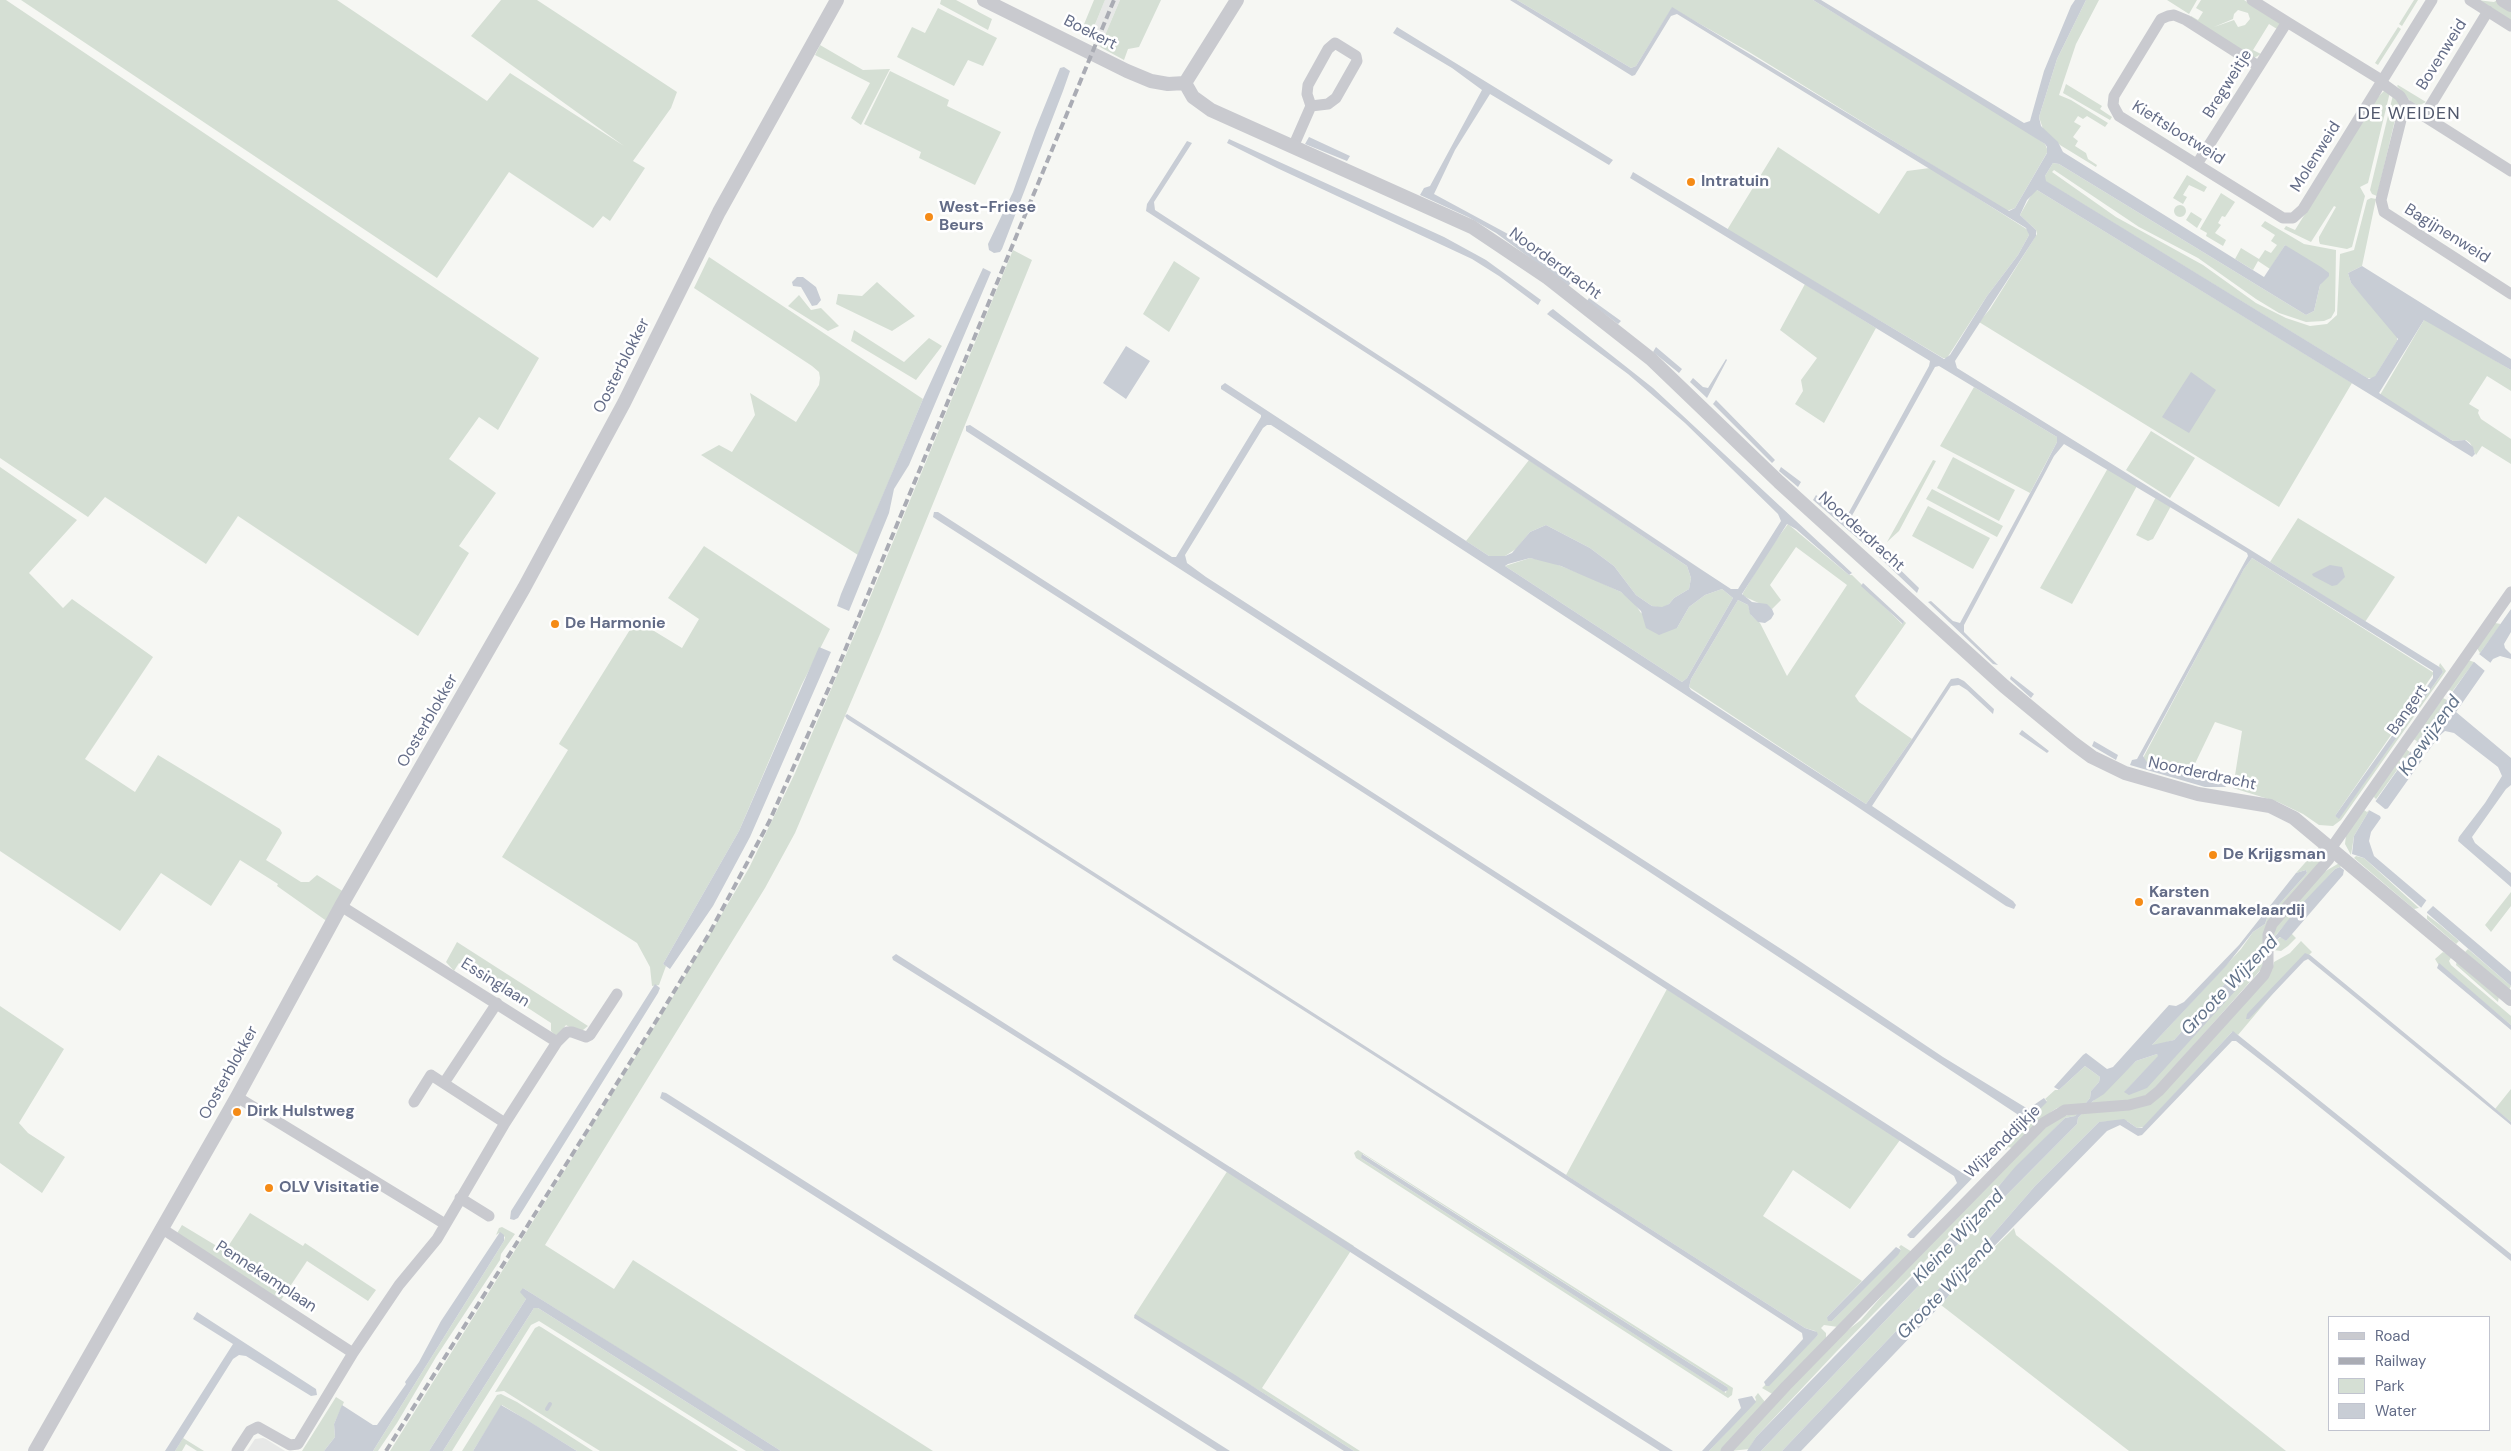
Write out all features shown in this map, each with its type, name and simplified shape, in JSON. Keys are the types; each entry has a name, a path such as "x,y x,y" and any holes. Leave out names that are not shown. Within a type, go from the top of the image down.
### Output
{"street":[{"name":"Oosterblokker","path":"35,1451 236,1097 341,906 524,588 624,403 719,212 837,0"},
{"name":"Boekert","path":"984,0 1127,71 1152,81 1168,84 1185,83"},
{"path":"1185,83 1237,0"},
{"path":"2252,0 2382,82"},
{"name":"Molenweid","path":"2283,218 2293,218 2303,209 2432,0"},
{"path":"2470,0 2511,26"},
{"path":"2503,0 2511,5"},
{"name":"Bovenweid","path":"2424,116 2488,11"},
{"name":"Kieftslootweid","path":"2258,66 2174,15 2161,19 2114,96 2115,111 2119,116 2283,218"},
{"name":"Bregweitje","path":"2197,164 2287,22"},
{"path":"1293,147 1311,106 1307,94 1308,85 1328,49 1336,43 1356,56 1357,61 1336,98 1328,104 1311,106"},
{"name":"Bovenweid","path":"2382,82 2400,96 2405,104 2511,171"},
{"name":"Noorderdracht","path":"1185,83 1193,97 1211,110 1472,227 1548,278 1651,359 1779,482 2004,686 2092,757 2125,773 2160,785 2277,808 2294,818 2332,847 2458,950 2511,999"},
{"name":"Bagijnenweid","path":"2405,104 2381,200 2384,212 2511,294"},
{"name":"Bangert","path":"2332,847 2511,592"},
{"name":"Wijzenddijkje","path":"1726,1451 2035,1129 2059,1112 2076,1108 2136,1104 2154,1096 2264,975 2269,963 2270,953 2268,935 2274,922 2329,859 2332,847"},
{"name":"Essinglaan","path":"341,906 557,1042"},
{"path":"237,1451 250,1431 258,1427 290,1445 298,1444 353,1354 399,1285 437,1239 505,1122 557,1042 567,1032 586,1037 590,1035 617,994"},
{"path":"444,1083 497,1003"},
{"path":"414,1102 431,1076 505,1122"},
{"path":"236,1097 445,1224"},
{"path":"460,1198 489,1216"},
{"name":"Pennekamplaan","path":"160,1228 353,1354"}],"shaded area":[{"path":"1105,0 1120,0 1100,47 1089,39"},
{"path":"263,1438 285,1451 247,1451 255,1439"}],"green space":[{"path":"0,0 6,0 539,358 498,430 479,417 449,459 496,493 459,546 469,553 418,636 238,516 206,564 105,497 88,517 0,458"},
{"path":"21,0 337,0 487,101 510,73 624,146 471,36 501,0 537,0 677,92 671,108 633,161 645,168 610,221 603,216 593,228 509,172 437,278"},
{"path":"941,0 956,0 992,19 988,30 940,4"},
{"path":"1094,0 1105,0 1089,39 1080,34"},
{"path":"1120,0 1161,0 1139,47 1128,49 1124,60 1100,47"},
{"path":"1517,0 1813,0 2025,130 2045,144 2048,151 2015,208 2007,211 1749,52 1672,8 1636,66 1631,68"},
{"path":"2086,0 2099,0 2076,44 2059,95 2071,100 2108,123 2105,127 2087,116 2083,119 2078,116 2074,122 2081,126 2073,137 2078,141 2075,146 2086,153 2088,159 2097,165 2096,167 2060,145 2043,129 2039,117 2057,59"},
{"path":"2167,0 2197,0 2189,14"},
{"path":"2201,0 2244,0 2281,23 2277,29 2269,24 2253,50 2261,54 2254,58 2190,19 2191,16 2198,20 2203,12 2196,8","holes":["2238,10 2248,13 2250,19 2245,25 2238,27 2234,20 2214,27 2233,19 2234,14"]},
{"path":"2414,0 2418,0 2402,26 2399,24"},
{"path":"2477,0 2494,2 2497,0 2511,9 2511,21"},
{"path":"938,8 997,38 983,66 968,60 954,86 897,57 912,27 925,33"},
{"path":"2398,27 2401,29 2378,65 2375,63"},
{"path":"820,45 863,70 890,69 861,125 851,118 870,83 815,55"},
{"path":"890,71 949,100 947,106 1001,132 975,185 919,158 921,152 864,124"},
{"path":"2066,84 2102,106 2100,109 2112,117 2110,120 2063,93"},
{"path":"2398,85 2426,102 2418,106 2413,104"},
{"path":"2385,90 2390,92 2368,183 2360,187 2365,196 2352,247 2347,249 2320,244 2319,237 2336,207 2334,206 2311,242 2284,229 2286,226 2295,230 2377,98"},
{"path":"2393,95 2399,103 2377,196 2372,194 2370,190"},
{"path":"1778,147 1879,214 1907,171 1930,168 2028,230 2029,235 2018,255 1987,296 1947,358 1943,358 1727,230"},
{"path":"2053,163 2059,164 2306,315 2314,311 2320,285 2324,279 2285,245 2270,269 2258,261 2253,270 2235,259 2241,248 2259,259 2265,250 2271,253 2277,245 2271,241 2275,235 2261,226 2265,221 2304,244 2336,250 2335,311 2331,318 2324,321 2306,322 2279,313 2198,258 2139,227 2054,170 2052,172 2116,217 2203,265 2256,303 2286,318 2310,326 2327,324 2337,315 2340,254 2354,250 2367,200 2371,198 2376,199 2362,266 2348,273 2351,283 2397,334 2397,341 2374,378 2367,378 2045,181 2045,176"},
{"path":"2187,175 2207,187 2204,192 2189,185 2183,195 2187,197 2183,204 2173,198"},
{"path":"2034,190 2037,190 2352,383 2279,507 1979,322 1990,309 2037,234 2036,230 2020,215"},
{"path":"2221,193 2235,202 2225,217 2222,216 2218,223 2221,225 2215,233 2226,240 2223,246 2206,236 2207,233 2200,229"},
{"path":"2182,205 2185,206 2185,216 2178,217 2175,216 2174,209 2175,206"},
{"path":"2191,212 2202,219 2197,228 2186,220"},
{"path":"1013,250 1032,260 880,634 795,833 765,888 545,1245 614,1289 633,1260 933,1451 781,1451 523,1288 526,1299 429,1451 390,1451 674,995 749,868 795,773 860,622"},
{"path":"709,257 923,399 858,555 701,455 719,445 732,452 755,415 750,393 796,422 819,385 820,378 819,372 812,366 694,288"},
{"path":"1174,261 1200,278 1169,332 1143,314"},
{"path":"877,282 915,316 892,331 836,304 838,294 862,296"},
{"path":"1805,284 1876,328 1824,423 1795,404 1803,391 1801,380 1817,358 1780,330"},
{"path":"799,295 811,310 821,308 839,326 828,331 788,306"},
{"path":"2424,320 2428,320 2511,370 2511,391 2487,376 2469,404 2479,410 2478,413 2481,419 2511,439 2511,464 2482,446 2476,455 2470,443 2466,440 2453,441 2380,395"},
{"path":"854,330 904,362 929,338 942,346 916,380 851,341"},
{"path":"1974,387 2057,437 2057,442 2030,493 1940,446"},
{"path":"2151,431 2195,458 2170,498 2126,470"},
{"path":"1953,457 2015,490 1999,521 1937,488"},
{"path":"1529,460 1687,566 1691,578 1689,589 1662,608 1652,606 1636,595 1614,566 1590,548 1546,525 1530,532 1516,549 1505,556 1489,556 1466,541"},
{"path":"1933,460 1936,461 1899,531 1887,542"},
{"path":"0,467 77,520 29,573 63,608 72,599 153,657 85,759 135,792 158,755 280,829 282,833 266,860 301,882 309,882 317,875 344,892 328,922 277,886 278,884 240,860 211,906 161,873 120,931 0,851"},
{"path":"2108,468 2137,486 2072,604 2040,588"},
{"path":"1932,489 2003,526 1997,537 1926,499"},
{"path":"2156,497 2171,506 2153,539 2148,541 2136,535"},
{"path":"1928,506 1990,538 1973,569 1912,536"},
{"path":"2298,518 2395,577 2365,622 2270,562"},
{"path":"1788,524 1849,575 1852,575 1902,624 1904,621 1906,623 1855,696 1859,702 1912,739 1866,804 1689,687 1691,679 1738,600 1748,605 1751,615 1760,623 1787,676 1847,585 1796,547 1770,585 1781,600 1772,609 1743,596 1768,551"},
{"path":"704,546 830,629 801,686 739,831 663,964 666,966 659,985 652,986 650,967 637,943 502,857 568,750 559,744 560,742 636,620 682,648 699,619 668,598"},
{"path":"1530,558 1548,561 1621,592 1633,601 1641,613 1677,628 1689,607 1705,595 1722,589 1733,598 1687,678 1682,682 1505,566"},
{"path":"2252,558 2434,673 2335,816 2339,818 2443,672 2439,666 2440,663 2446,671 2341,820 2333,826 2319,825 2303,814 2278,802 2233,788 2242,731 2215,722 2189,776 2148,764 2143,758 2231,592"},
{"path":"2495,623 2501,624 2480,653 2477,648"},
{"path":"2468,660 2474,662 2449,696 2447,692"},
{"path":"2443,698 2447,700 2415,745 2417,741 2413,739"},
{"path":"2406,749 2410,752 2374,802 2376,799 2373,796"},
{"path":"2370,809 2354,836 2351,855 2345,844 2346,835 2364,810 2367,812"},
{"path":"2319,847 2322,850 2322,859 2303,884 2265,945 2252,954 2174,1040 2153,1046 2241,949 2253,932 2265,924 2267,918 2307,873 2306,870 2296,873"},
{"path":"2356,856 2364,858 2419,908 2414,909 2354,858"},
{"path":"2341,862 2343,864 2335,869 2273,938 2276,926 2324,872"},
{"path":"2511,892 2511,906 2491,932 2485,925"},
{"path":"2427,915 2459,941 2456,944 2427,919"},
{"path":"2291,933 2296,938 2288,946 2281,951 2274,950 2273,943 2281,937 2286,941"},
{"path":"2301,941 2312,952 2286,978 2238,1035 2232,1032 2144,1127 2137,1128 2127,1121 2099,1122 2035,1186 1989,1239 1899,1328 1782,1451 1761,1451 1962,1240 2077,1124 2078,1118 2083,1112 2137,1108 2272,970 2274,962 2290,953"},
{"path":"457,942 588,1026 583,1030 576,1031 566,1025 557,1037 551,1031 551,1023 459,963 454,971 446,962"},
{"path":"2468,949 2511,986 2509,990 2465,952"},
{"path":"2443,952 2452,956 2449,961 2451,965 2511,1016 2511,1025 2438,964 2435,959"},
{"path":"2263,953 2264,966 2151,1093 2133,1101 2090,1104 2136,1061 2157,1054 2159,1056 2125,1091 2233,992 2262,960"},
{"path":"2457,960 2499,996 2498,1002 2456,965"},
{"path":"1667,989 1900,1140 1850,1209 1793,1170 1763,1216 1862,1281 1827,1317 1832,1321 1901,1250 1899,1247 1901,1245 1912,1252 1838,1327 1824,1325 1821,1328 1826,1333 1826,1339 1774,1395 1762,1388 1818,1335 1815,1331 1805,1328 1566,1175"},
{"path":"0,1006 64,1049 19,1123 28,1133 65,1157 42,1193 0,1163"},
{"path":"2085,1066 2100,1077 2099,1082 2091,1091 2090,1098 2085,1104 2057,1108 2012,1148 2008,1147 2006,1150 1995,1143 2016,1121 2018,1121 1999,1139 2047,1101 2045,1099 2055,1090 2059,1090"},
{"path":"2511,1089 2511,1122 2495,1109"},
{"path":"2078,1112 2075,1116 2065,1118 1837,1351 1756,1437 1749,1449 1731,1451 1840,1336 1861,1320 1900,1275 2054,1119"},
{"path":"1358,1150 1733,1388 1732,1395 1728,1398 1356,1158 1354,1153","holes":["1363,1154 1727,1387 1726,1393 1361,1158"]},
{"path":"1230,1167 1354,1246 1262,1388 1360,1451 1354,1451 1260,1391 1134,1316"},
{"path":"250,1213 303,1246 305,1243 376,1290 368,1301 307,1261 281,1300 176,1235 182,1225 225,1251"},
{"path":"502,1227 515,1234 436,1357 397,1423 378,1451 373,1451 504,1241 505,1237 499,1233 496,1235 499,1228"},
{"path":"2014,1228 2016,1235 2286,1451 2129,1451 1941,1305 1964,1277"},
{"path":"534,1308 538,1308 764,1451 746,1451 539,1321 531,1325 452,1451 443,1451"},
{"path":"539,1326 738,1451 600,1451 504,1391 495,1392 535,1328"},
{"path":"1758,1393 1765,1402 1723,1451 1709,1451 1756,1400 1755,1397"},
{"path":"501,1394 517,1402 593,1451 577,1451 502,1405 473,1451 462,1451 497,1395"},
{"path":"336,1397 344,1402 334,1424 335,1437 324,1451 302,1451"},
{"path":"183,1438 204,1451 197,1451 186,1444 182,1451 175,1451"}],"water":[{"path":"1510,0 1517,0 1631,68 1636,66 1672,7 2009,211 2015,208 2047,153 2045,144 1813,0 1821,0 2024,123 2030,121 2044,71 2071,6 2075,0 2086,0 2057,59 2039,117 2041,126 2058,142 2063,152 2264,277 2285,245 2321,267 2329,273 2329,276 2320,285 2314,311 2306,315 2059,164 2053,163 2045,176 2046,181 2369,379 2375,376 2398,339 2351,283 2348,273 2362,266 2511,359 2511,370 2424,320 2379,393 2453,441 2465,440 2473,447 2475,454 2472,457 2037,190 2027,200 2020,215 2036,230 2036,236 1955,361 1957,368 2441,668 2443,672 2339,819 2335,816 2433,678 2433,671 2252,558 2244,569 2143,756 2148,764 2224,784 2226,787 2205,787 2130,765 2132,760 2137,759 2248,556 2247,553 2064,444 2054,456 1964,625 1964,632 1998,665 1993,664 1928,602 1931,601 1953,621 1960,623 2042,471 2057,442 2057,437 1939,366 1935,367 1849,521 1873,544 1870,549 1813,500 1816,495 1842,516 1848,514 1930,361 1630,178 1633,172 1944,359 1950,355 1987,296 2018,255 2029,235 2026,228 1677,14 1671,16 1635,75 1632,76"},
{"path":"1397,27 1613,160 1609,165 1490,94 1455,150 1434,194 1508,234 1571,283 1568,286 1496,233 1468,217 1420,195 1424,188 1430,186 1482,90 1452,68 1393,33"},
{"path":"1064,67 1070,71 1063,91 1002,249 1000,252 994,253 989,250 988,244 1013,192 1060,68"},
{"path":"1309,137 1350,156 1347,161 1305,144"},
{"path":"1229,139 1444,237 1486,260 1541,300 1538,305 1472,259 1277,168 1227,143"},
{"path":"1187,141 1192,143 1154,202 1155,210 1429,388 1731,589 1738,589 1781,521 1778,514 1685,423 1628,374 1547,314 1553,309 1653,388 1852,573 1849,575 1796,529 1787,524 1742,594 1752,602 1767,604 1774,614 1771,619 1765,623 1758,622 1750,614 1748,605 1738,600 1691,679 1689,687 1866,804 1951,679 1958,678 1964,681 1994,709 1993,714 1967,690 1959,685 1951,686 1872,806 2013,901 2016,905 2014,909 2006,906 1850,802 1271,425 1263,428 1185,555 1187,563 1206,577 1795,958 1943,1057 2028,1109 2044,1098 2047,1102 2004,1145 1999,1143 1999,1139 2018,1121 2017,1114 1645,869 966,431 966,426 970,425 1172,557 1176,557 1261,417 1261,415 1221,389 1221,386 1225,383 1489,556 1505,556 1512,553 1530,532 1546,525 1590,548 1614,566 1636,595 1652,606 1662,607 1669,604 1674,598 1689,589 1691,578 1687,566 1402,376 1146,211 1147,204","holes":["1530,558 1561,566 1621,592 1641,611 1646,628 1659,635 1677,628 1689,607 1705,595 1722,589 1733,598 1687,678 1682,682 1505,566"]},
{"path":"983,268 991,272 909,465 894,489 889,513 849,611 837,606 841,594 923,399"},
{"path":"797,277 803,277 816,287 821,300 817,305 812,306 801,287 793,286 792,282"},
{"path":"1589,298 1621,321 1618,324 1587,301"},
{"path":"1126,346 1150,361 1126,399 1103,383"},
{"path":"1656,347 1682,369 1679,373 1653,352"},
{"path":"1726,359 1707,398 1690,382 1693,378 1703,387 1708,388"},
{"path":"2191,372 2216,390 2189,433 2162,417"},
{"path":"1716,400 1775,460 1772,463 1713,404"},
{"path":"1781,467 1801,482 1798,487 1779,471"},
{"path":"934,512 938,512 1961,1172 1968,1173 1987,1154 1992,1158 1914,1238 1910,1238 1907,1235 1957,1183 1954,1176 1384,806 939,521 933,517"},
{"path":"1882,552 1919,588 1917,593 1878,556"},
{"path":"2330,565 2342,567 2345,577 2337,585 2332,586 2312,574"},
{"path":"1863,583 1904,621 1903,624 1861,586"},
{"name":"Koewijzend","path":"2511,609 2511,632 2504,644 2511,654 2511,659 2500,656 2493,659 2456,712 2511,758 2511,785 2506,789 2472,837 2475,843 2511,873 2511,887 2458,841 2502,776 2498,767 2454,733 2445,731 2439,736 2371,832 2369,841 2374,856 2511,972 2511,986 2364,858 2352,854 2354,836 2370,809"},
{"path":"819,647 831,652 750,837 713,906 670,969 663,964 739,831"},
{"path":"2011,676 2034,694 2031,698 2010,679"},
{"path":"847,714 1805,1328 1817,1332 1818,1335 1769,1386 1766,1386 1764,1382 1803,1339 1802,1333 1400,1072 847,719 845,716"},
{"path":"2022,730 2049,751 2047,753 2019,734"},
{"path":"2094,741 2118,755 2116,760 2092,746"},
{"path":"2340,867 2344,870 2343,875 2286,941 2280,937 2263,953 2262,960 2256,968 2147,1088 2129,1095 2124,1092 2158,1056 2157,1054 2136,1061 2104,1094 2093,1101 2078,1118 2077,1124 1962,1240 1761,1451 1747,1451 1756,1437 1985,1202 2016,1166 2065,1118 2075,1116 2090,1098 2091,1091 2099,1082 2100,1077 2085,1066 2059,1090 2054,1087 2083,1055 2086,1053 2107,1069 2113,1067 2169,1005 2176,1006 2184,1002 2239,945 2296,873 2306,870 2307,873 2267,918 2265,924 2253,932 2226,966 2152,1045 2174,1040 2252,954 2260,950 2277,934 2296,910 2335,869"},
{"path":"2305,953 2310,955 2469,1086 2511,1122 2511,1125 2308,959 2249,1019 2246,1019 2247,1014"},
{"path":"896,954 1673,1451 1660,1451 1534,1371 1066,1068 893,960 892,957"},
{"path":"2439,963 2511,1025 2511,1030 2437,968"},
{"path":"655,984 660,988 658,993 518,1218 510,1219 511,1211"},
{"name":"Groote Wijzend","path":"2233,1031 2511,1254 2511,1261 2276,1072 2236,1041 2232,1041 2142,1135 2138,1136 2120,1125 2107,1131 1964,1277 1941,1305 1801,1451 1782,1451 1899,1328 1989,1239 2035,1186 2099,1122 2124,1119 2137,1128 2142,1128"},
{"path":"662,1092 1230,1451 1217,1451 660,1098"},
{"path":"1362,1154 1727,1387 1728,1390 1724,1392 1361,1158"},
{"path":"500,1232 504,1235 504,1241 373,1451 324,1451 335,1437 334,1424 342,1405 373,1425 377,1425 406,1384 405,1382 419,1362 441,1321"},
{"path":"1896,1247 1901,1250 1898,1255 1832,1321 1828,1321 1827,1317"},
{"path":"523,1288 781,1451 764,1451 538,1308 534,1308 443,1451 429,1451 526,1299 520,1292"},
{"path":"197,1312 316,1389 317,1395 311,1396 246,1356 239,1355 233,1359 175,1451 165,1451 233,1344 193,1319"},
{"path":"1135,1314 1354,1451 1344,1451 1134,1318"},
{"path":"1752,1396 1756,1402 1709,1451 1702,1451 1741,1408 1738,1399"},
{"path":"501,1405 527,1420 577,1451 473,1451"}],"pier":[{"path":"2479,654 2492,664 2485,671 2473,661"},
{"path":"2413,743 2429,754 2424,761 2408,750"},
{"path":"2374,800 2385,809 2391,808 2382,821 2380,816 2367,809"},
{"path":"2428,898 2435,904 2427,912 2427,918 2416,909 2421,908"}],"waterway":[{"path":"547,1409 550,1404"}],"railway":[{"path":"386,1451 658,1018 709,934 769,822 836,672 1114,0"}],"place":[{"name":"Intratuin","path":"1691,182"},
{"name":"West-Friese Beurs","path":"929,217"},
{"name":"De Harmonie","path":"555,624"},
{"name":"De Krijgsman","path":"2213,855"},
{"name":"Karsten Caravanmakelaardij","path":"2139,902"},
{"name":"Dirk Hulstweg","path":"237,1112"},
{"name":"OLV Visitatie","path":"269,1188"}],"district":[{"name":"DE WEIDEN","path":"2409,114"}],"water label":[{"name":"Kleine Wijzend","path":"1959,1237"}]}
